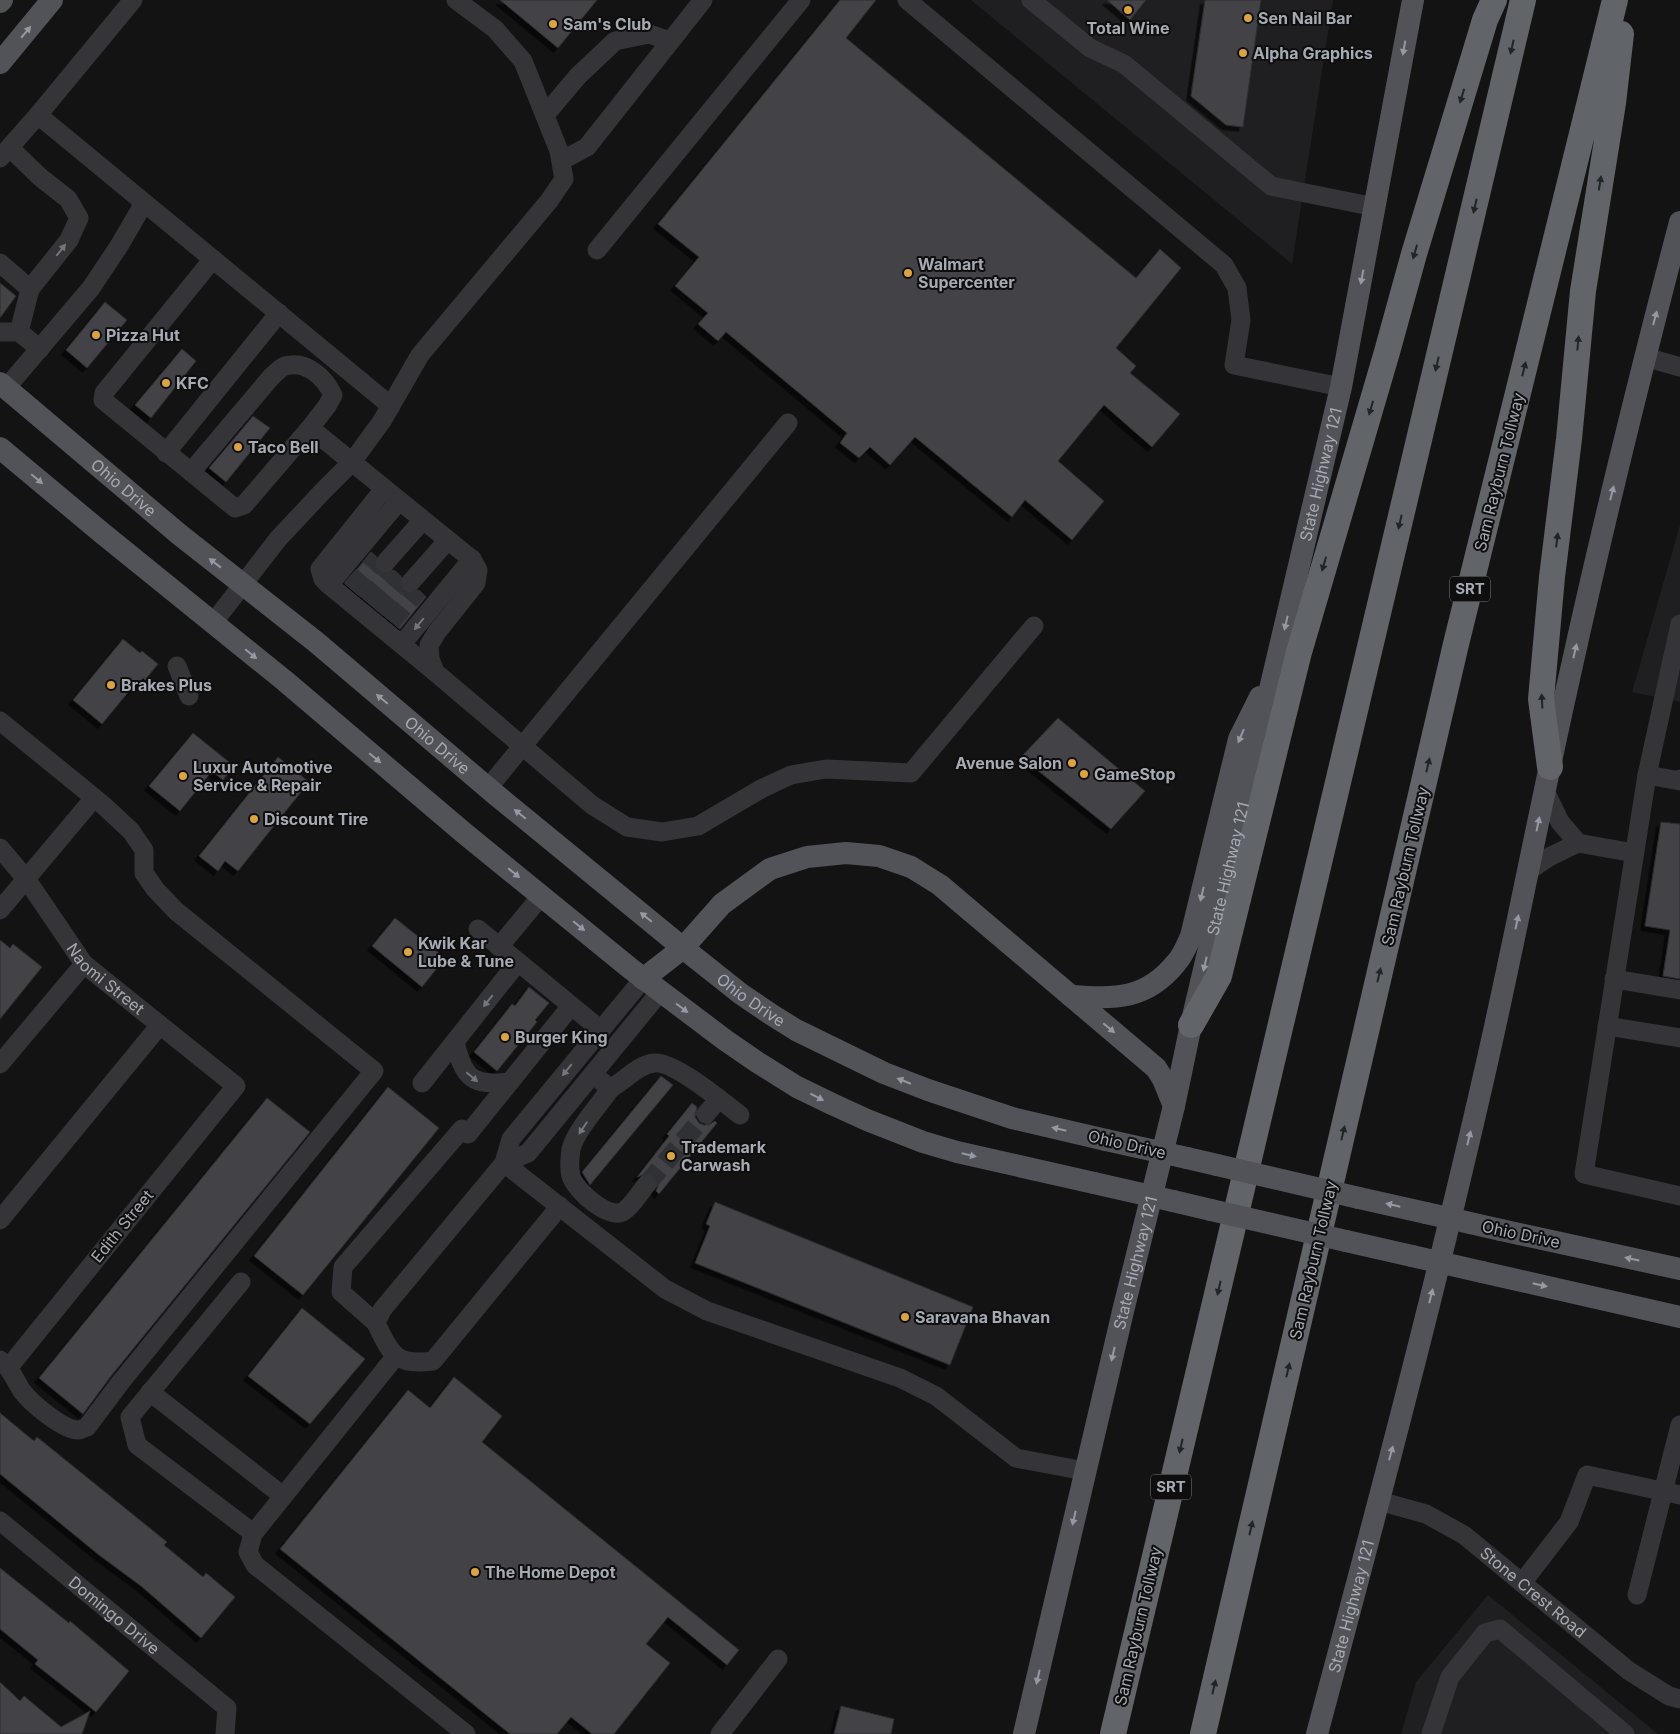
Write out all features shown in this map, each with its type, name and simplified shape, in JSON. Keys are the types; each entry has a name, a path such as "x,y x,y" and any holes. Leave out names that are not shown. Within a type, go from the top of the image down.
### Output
{"highway":[{"path":"1191,1025 1220,976 1299,652 1414,254 1485,20 1494,0"},
{"name":"Sam Rayburn Tollway","path":"1113,1734 1523,0"},
{"name":"Sam Rayburn Tollway","path":"1203,1734 1456,644 1615,0"},
{"path":"1548,779 1541,700 1552,577 1569,439 1583,291 1613,103 1624,0"}],"main road":[{"path":"0,63 52,0"},
{"name":"State Highway 121","path":"1024,1734 1085,1471 1174,1106 1191,1025 1341,387 1413,0"},
{"name":"State Highway 121","path":"1317,1734 1416,1359 1486,1068 1588,592 1680,222"},
{"name":"Ohio Drive","path":"3,386 180,535 316,642 488,788 683,948 742,994 796,1030 884,1073 953,1099 1012,1118 1680,1269"},
{"path":"0,448 285,680 464,833 651,985 725,1040 797,1086 867,1120 923,1142 957,1152 1680,1317"},
{"path":"1072,996 1107,998 1134,995 1155,984 1177,963 1191,936 1239,740 1277,661"},
{"path":"651,985 722,904 770,870 807,857 846,853 879,856 911,867 940,885 1072,996 1156,1068 1163,1079 1174,1106"}],"street":[{"path":"19,332 30,289 69,240 79,218 68,199 5,153 133,0"},
{"path":"213,623 278,539 352,462 391,406 420,355 549,201 564,179 559,151 523,61 495,29 456,0"},
{"path":"561,161 586,147 703,0"},
{"path":"597,250 800,0"},
{"path":"908,0 1224,265 1237,288 1241,320 1234,365 1341,387"},
{"path":"1031,0 1090,48 1124,64 1271,186 1375,207"},
{"path":"545,115 578,76 615,41 649,34 670,41"},
{"path":"38,115 391,406"},
{"path":"3,386 40,349 91,288 119,246 144,203"},
{"path":"191,472 272,376 284,366 302,366 316,373 328,385 333,395 310,428 244,505 235,508 109,405 102,397 213,259"},
{"path":"0,263 30,289"},
{"path":"166,453 279,313"},
{"path":"0,332 19,332 40,349"},
{"path":"1645,357 1680,367"},
{"path":"488,788 788,423"},
{"path":"310,428 478,570 476,583 429,645 430,658 435,672"},
{"path":"384,489 320,569 323,579 367,610 435,672 592,805 627,827 662,832 698,826 761,789 791,775 826,769 911,773 1034,626"},
{"path":"398,574 411,514"},
{"path":"367,610 411,514"},
{"path":"367,610 455,550"},
{"path":"398,574 455,550"},
{"path":"398,574 455,550"},
{"path":"1680,624 1674,679 1647,775 1584,1174 1680,1196"},
{"path":"177,666 189,696"},
{"path":"0,721 131,831 144,850 144,873 155,890 176,911 374,1071 120,1383 87,1427 79,1430 69,1428 36,1405 22,1391 4,1363"},
{"path":"1647,775 1680,780"},
{"path":"1548,779 1560,822 1578,843"},
{"path":"0,910 94,798"},
{"path":"1528,871 1549,857 1578,843 1634,854"},
{"name":"Naomi Street","path":"0,848 27,880 84,964 236,1086"},
{"path":"499,947 542,896"},
{"path":"478,930 600,1030"},
{"path":"422,1084 518,962"},
{"path":"0,1064 84,964"},
{"path":"1614,979 1680,990"},
{"path":"376,1323 382,1310 504,1163 511,1139 600,1030 651,985"},
{"path":"504,1163 528,1153 592,1074 651,985"},
{"path":"560,1206 432,1361 418,1363 395,1356 386,1344 376,1323 341,1292 343,1267 510,1082 571,1006"},
{"path":"0,1220 160,1024"},
{"path":"1607,1026 1680,1038"},
{"path":"454,1042 464,1069 475,1081 492,1084 510,1082"},
{"path":"647,1184 624,1211 613,1213 596,1205 571,1177 571,1148 580,1130 610,1088 640,1067 656,1062 675,1069 740,1115"},
{"path":"592,1074 610,1088"},
{"name":"Edith Street","path":"4,1363 236,1086"},
{"path":"706,1114 719,1099"},
{"path":"504,1163 665,1289 707,1311 900,1378 936,1396 1016,1458 1085,1471"},
{"path":"241,1282 130,1417 137,1446 253,1534"},
{"path":"395,1356 253,1534 248,1552 256,1564 466,1734"},
{"path":"150,1392 283,1496"},
{"path":"1637,1595 1672,1494 1680,1425"},
{"path":"1522,1584 1569,1522 1587,1475 1672,1494"},
{"name":"Stone Crest Road","path":"1379,1501 1426,1514 1464,1536 1628,1671 1669,1696 1680,1699"},
{"name":"Domingo Drive","path":"0,1522 227,1708 225,1734"},
{"path":"1432,1734 1450,1677 1485,1633 1500,1629 1625,1734"},
{"path":"720,1734 778,1659"}],"shaded area":[{"path":"971,0 1333,0 1292,264"},
{"path":"1680,525 1680,702 1632,692"},
{"path":"1488,1595 1658,1734 1401,1734 1416,1682"}],"building":[{"name":"Sam's Club","path":"500,0 597,0 558,48"},
{"name":"Walmart Supercenter","path":"840,0 876,0 846,38 1136,278 1160,249 1181,268 1116,348 1136,366 1130,373 1180,414 1152,447 1104,405 1058,461 1104,501 1072,540 1025,500 1012,517 915,437 890,465 870,447 859,458 840,443 847,433 726,332 718,341 698,324 708,313 675,286 699,257 658,224"},
{"name":"Total Wine","path":"1107,0 1146,0 1130,20"},
{"path":"1205,0 1261,0 1243,127 1226,125 1191,96"},
{"path":"0,283 16,296 0,318"},
{"name":"Pizza Hut","path":"105,302 127,320 87,368 66,350"},
{"name":"KFC","path":"182,349 196,361 151,418 135,405"},
{"name":"Taco Bell","path":"253,416 270,428 226,482 209,468"},
{"path":"371,552 376,556 374,566 378,572 388,574 394,570 401,576 399,586 403,592 413,594 419,590 426,597 400,629 345,584"},
{"name":"Brakes Plus","path":"123,639 140,653 142,651 158,664 145,680 143,678 132,691 130,690 102,724 73,700"},
{"name":"GameStop","path":"1058,718 1145,791 1111,829 1021,757"},
{"name":"Luxur Automotive Service & Repair","path":"193,733 234,766 223,780 212,771 180,811 149,786"},
{"name":"Discount Tire","path":"278,757 309,782 238,871 225,861 218,871 199,856"},
{"path":"1661,822 1680,824 1680,979 1663,976 1670,930 1645,926"},
{"name":"Kwik Kar Lube & Tune","path":"395,918 445,958 422,987 372,946"},
{"path":"0,940 10,948 13,944 42,967 0,1019"},
{"name":"Burger King","path":"529,987 549,1003 535,1020 537,1022 497,1071 474,1052 512,1004 515,1006"},
{"path":"661,1076 673,1085 590,1185 582,1172"},
{"path":"388,1087 439,1128 303,1295 254,1256"},
{"path":"267,1098 310,1132 111,1376 83,1414 39,1378"},
{"name":"Trademark Carwash","path":"692,1103 697,1107 695,1117 699,1123 704,1125 715,1121 717,1123 659,1194 656,1191 658,1180 654,1175 648,1173 637,1177 669,1136 667,1134"},
{"path":"715,1202 973,1307 950,1365 695,1263 710,1226 706,1224"},
{"path":"302,1308 365,1359 310,1424 248,1376"},
{"name":"The Home Depot","path":"454,1377 502,1416 482,1442 739,1650 727,1665 668,1617 646,1644 670,1663 614,1734 592,1734 571,1717 557,1734 510,1734 280,1549 408,1390 430,1408"},
{"path":"0,1413 34,1441 37,1437 167,1542 164,1545 203,1577 206,1573 235,1597 201,1638 141,1586 99,1555 0,1474"},
{"path":"0,1568 69,1623 70,1621 129,1671 96,1712 35,1664 38,1660 0,1629"},
{"path":"0,1682 20,1701 24,1696 61,1727 90,1711 82,1734 0,1734"},
{"path":"841,1706 894,1719 891,1734 834,1734"}],"tunnel":[{"path":"351,589 378,558"},
{"path":"366,601 393,570"},
{"path":"376,610 403,578"},
{"path":"391,622 418,590"},
{"path":"647,1184 706,1114"}],"place":[{"name":"Total Wine","path":"1128,10"},
{"name":"Sen Nail Bar","path":"1248,18"},
{"name":"Sam's Club","path":"553,24"},
{"name":"Alpha Graphics","path":"1243,53"},
{"name":"Walmart Supercenter","path":"908,273"},
{"name":"Pizza Hut","path":"96,335"},
{"name":"KFC","path":"166,383"},
{"name":"Taco Bell","path":"238,447"},
{"name":"Brakes Plus","path":"111,685"},
{"name":"Avenue Salon","path":"1072,763"},
{"name":"GameStop","path":"1084,774"},
{"name":"Luxur Automotive Service & Repair","path":"183,776"},
{"name":"Discount Tire","path":"254,819"},
{"name":"Kwik Kar Lube & Tune","path":"408,952"},
{"name":"Burger King","path":"505,1037"},
{"name":"Trademark Carwash","path":"671,1156"},
{"name":"Saravana Bhavan","path":"905,1317"},
{"name":"The Home Depot","path":"475,1572"}]}
